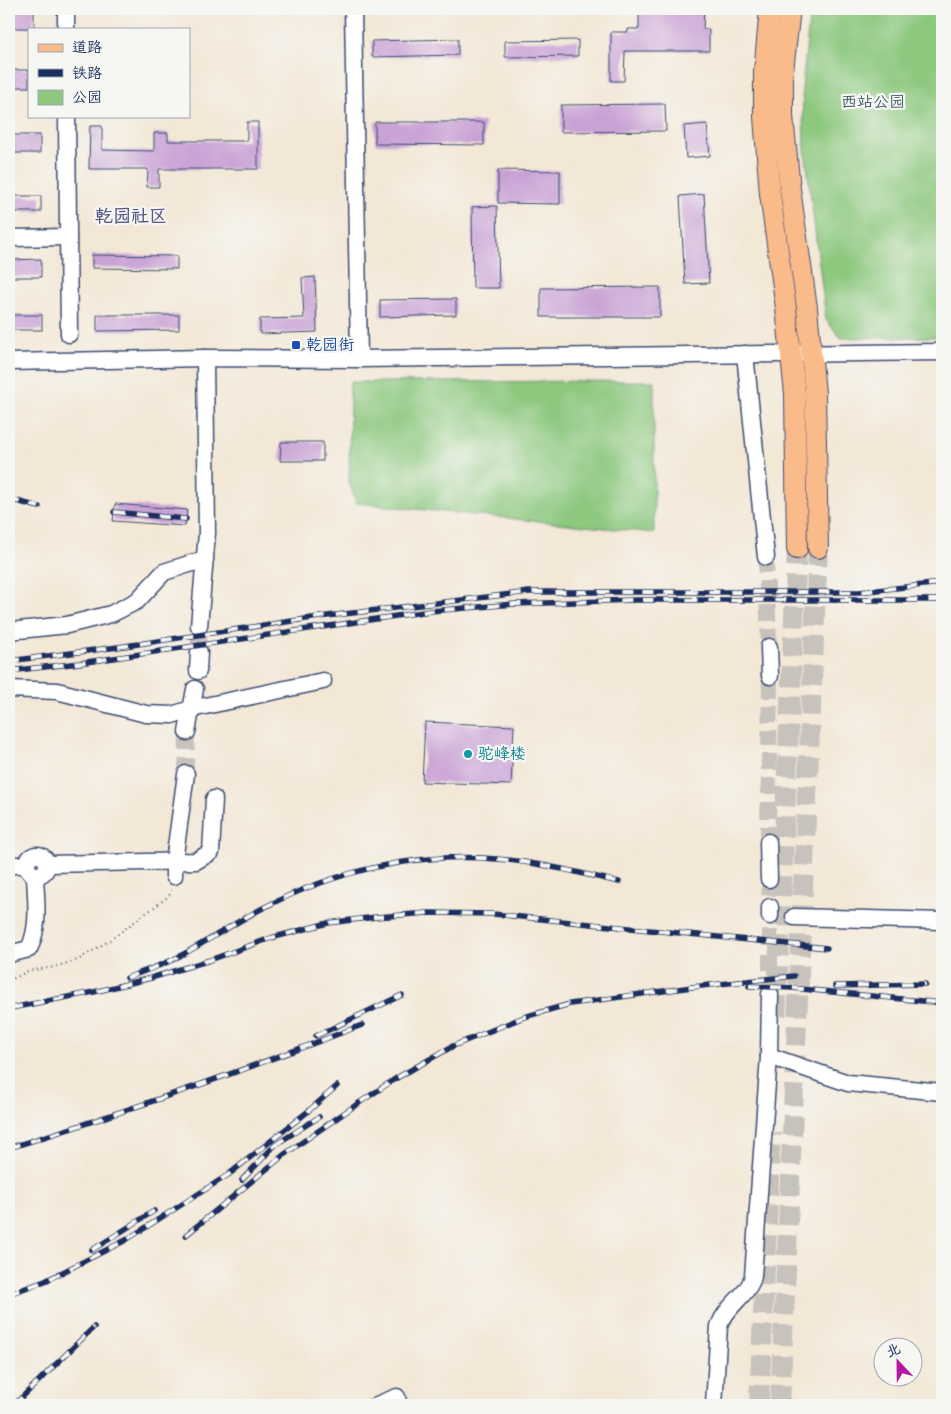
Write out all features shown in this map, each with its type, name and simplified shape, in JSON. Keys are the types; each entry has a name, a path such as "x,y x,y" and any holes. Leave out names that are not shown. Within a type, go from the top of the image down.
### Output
{"main road":[{"path":"770,9 764,72 764,117 770,194 791,353 794,394 797,548"},
{"path":"790,9 784,72 783,116 786,156 807,308 815,393 818,548"}],"street":[{"path":"66,9 66,28"},
{"path":"354,9 359,359"},
{"path":"67,118 69,334"},
{"path":"9,238 68,237"},
{"path":"9,362 205,358 359,359 942,352"},
{"path":"745,354 766,557"},
{"path":"199,626 207,533 205,358"},
{"path":"9,630 67,625 111,614 137,601 164,572 205,558"},
{"path":"769,647 770,676"},
{"path":"198,670 199,652"},
{"path":"9,689 57,691 146,714 172,715 323,681"},
{"path":"188,732 195,689"},
{"path":"174,869 186,774"},
{"path":"9,954 29,949 35,937 37,922 31,870 27,861 32,856 38,854 48,864 174,869 196,861 211,852 214,799"},
{"path":"768,842 769,879"},
{"path":"9,864 31,870"},
{"path":"794,917 942,921"},
{"path":"714,1405 719,1326 727,1310 751,1284 753,1276 769,1056 770,994"},
{"path":"769,1056 848,1083 942,1092"},
{"path":"377,1405 397,1397 398,1405"}],"path":[{"path":"9,981 28,971 54,967 78,960 110,940 169,896 174,869"}],"green space":[{"name":"西站公园","path":"810,9 942,9 942,337 841,338 826,320 804,142 802,89"},
{"path":"654,381 654,533 356,503 349,482 350,382"}],"building":[{"path":"9,9 34,9 34,28 9,28"},
{"path":"639,9 704,9 703,29 709,29 709,51 625,51 624,81 611,81 611,32 628,32 628,29 639,29"},
{"path":"458,39 458,55 372,57 372,41"},
{"path":"578,40 578,56 505,57 505,41"},
{"path":"9,70 28,70 28,87 9,87"},
{"path":"665,104 666,131 561,132 561,105"},
{"path":"247,122 258,122 258,169 159,169 159,187 147,187 148,169 89,169 90,126 102,126 102,150 154,151 154,133 168,133 168,141 247,141"},
{"path":"375,122 484,122 484,145 375,144"},
{"path":"707,124 710,156 686,158 684,126"},
{"path":"9,135 40,135 40,153 9,153"},
{"path":"498,170 560,171 560,204 498,203"},
{"path":"704,194 709,283 685,284 680,196"},
{"path":"9,196 41,196 41,212 9,212"},
{"path":"497,206 499,288 473,288 472,207"},
{"path":"92,255 177,256 177,269 92,268"},
{"path":"41,259 41,277 9,277 9,260"},
{"path":"315,277 317,332 260,334 260,319 304,318 302,278"},
{"path":"660,287 660,317 541,317 541,288"},
{"path":"456,299 456,315 380,317 380,300"},
{"path":"9,315 42,315 42,330 9,330"},
{"path":"97,315 179,315 179,330 97,331"},
{"path":"281,442 323,442 323,461 280,461"},
{"path":"115,504 187,510 185,526 113,521"},
{"name":"驼峰楼","path":"425,722 514,726 511,785 422,782"}],"tunnel":[{"path":"780,1405 818,548"},
{"path":"776,1016 797,549"},
{"path":"766,557 769,647"},
{"path":"199,626 199,652"},
{"path":"768,842 770,676"},
{"path":"186,774 187,732"},
{"path":"769,879 770,907"},
{"path":"770,916 770,994"},
{"path":"759,1405 771,1132"}],"railway":[{"path":"9,499 39,507"},
{"path":"114,512 186,519"},
{"path":"9,661 319,617 529,592 859,592 942,583"},
{"path":"9,671 80,663 430,611 515,604 635,600 942,600"},
{"path":"127,978 176,958 254,913 292,894 348,874 377,867 436,858 496,859 543,865 619,882"},
{"path":"11,1008 94,992 151,978 210,960 271,938 328,923 428,913 493,914 827,948"},
{"path":"186,1235 285,1154 395,1079 453,1046 524,1017 570,1004 692,987 794,976"},
{"path":"835,986 925,984"},
{"path":"749,986 792,988 942,1003"},
{"path":"316,1036 402,995"},
{"path":"9,1148 186,1090 362,1025"},
{"path":"9,1294 45,1281 126,1240 228,1175 337,1086"},
{"path":"275,1145 319,1117"},
{"path":"242,1180 276,1144"},
{"path":"92,1250 154,1211"},
{"path":"14,1405 94,1327"}],"place":[{"name":"乾园街","path":"296,345"},
{"name":"驼峰楼","path":"468,754"}],"district":[{"name":"乾园社区","path":"131,216"}]}
